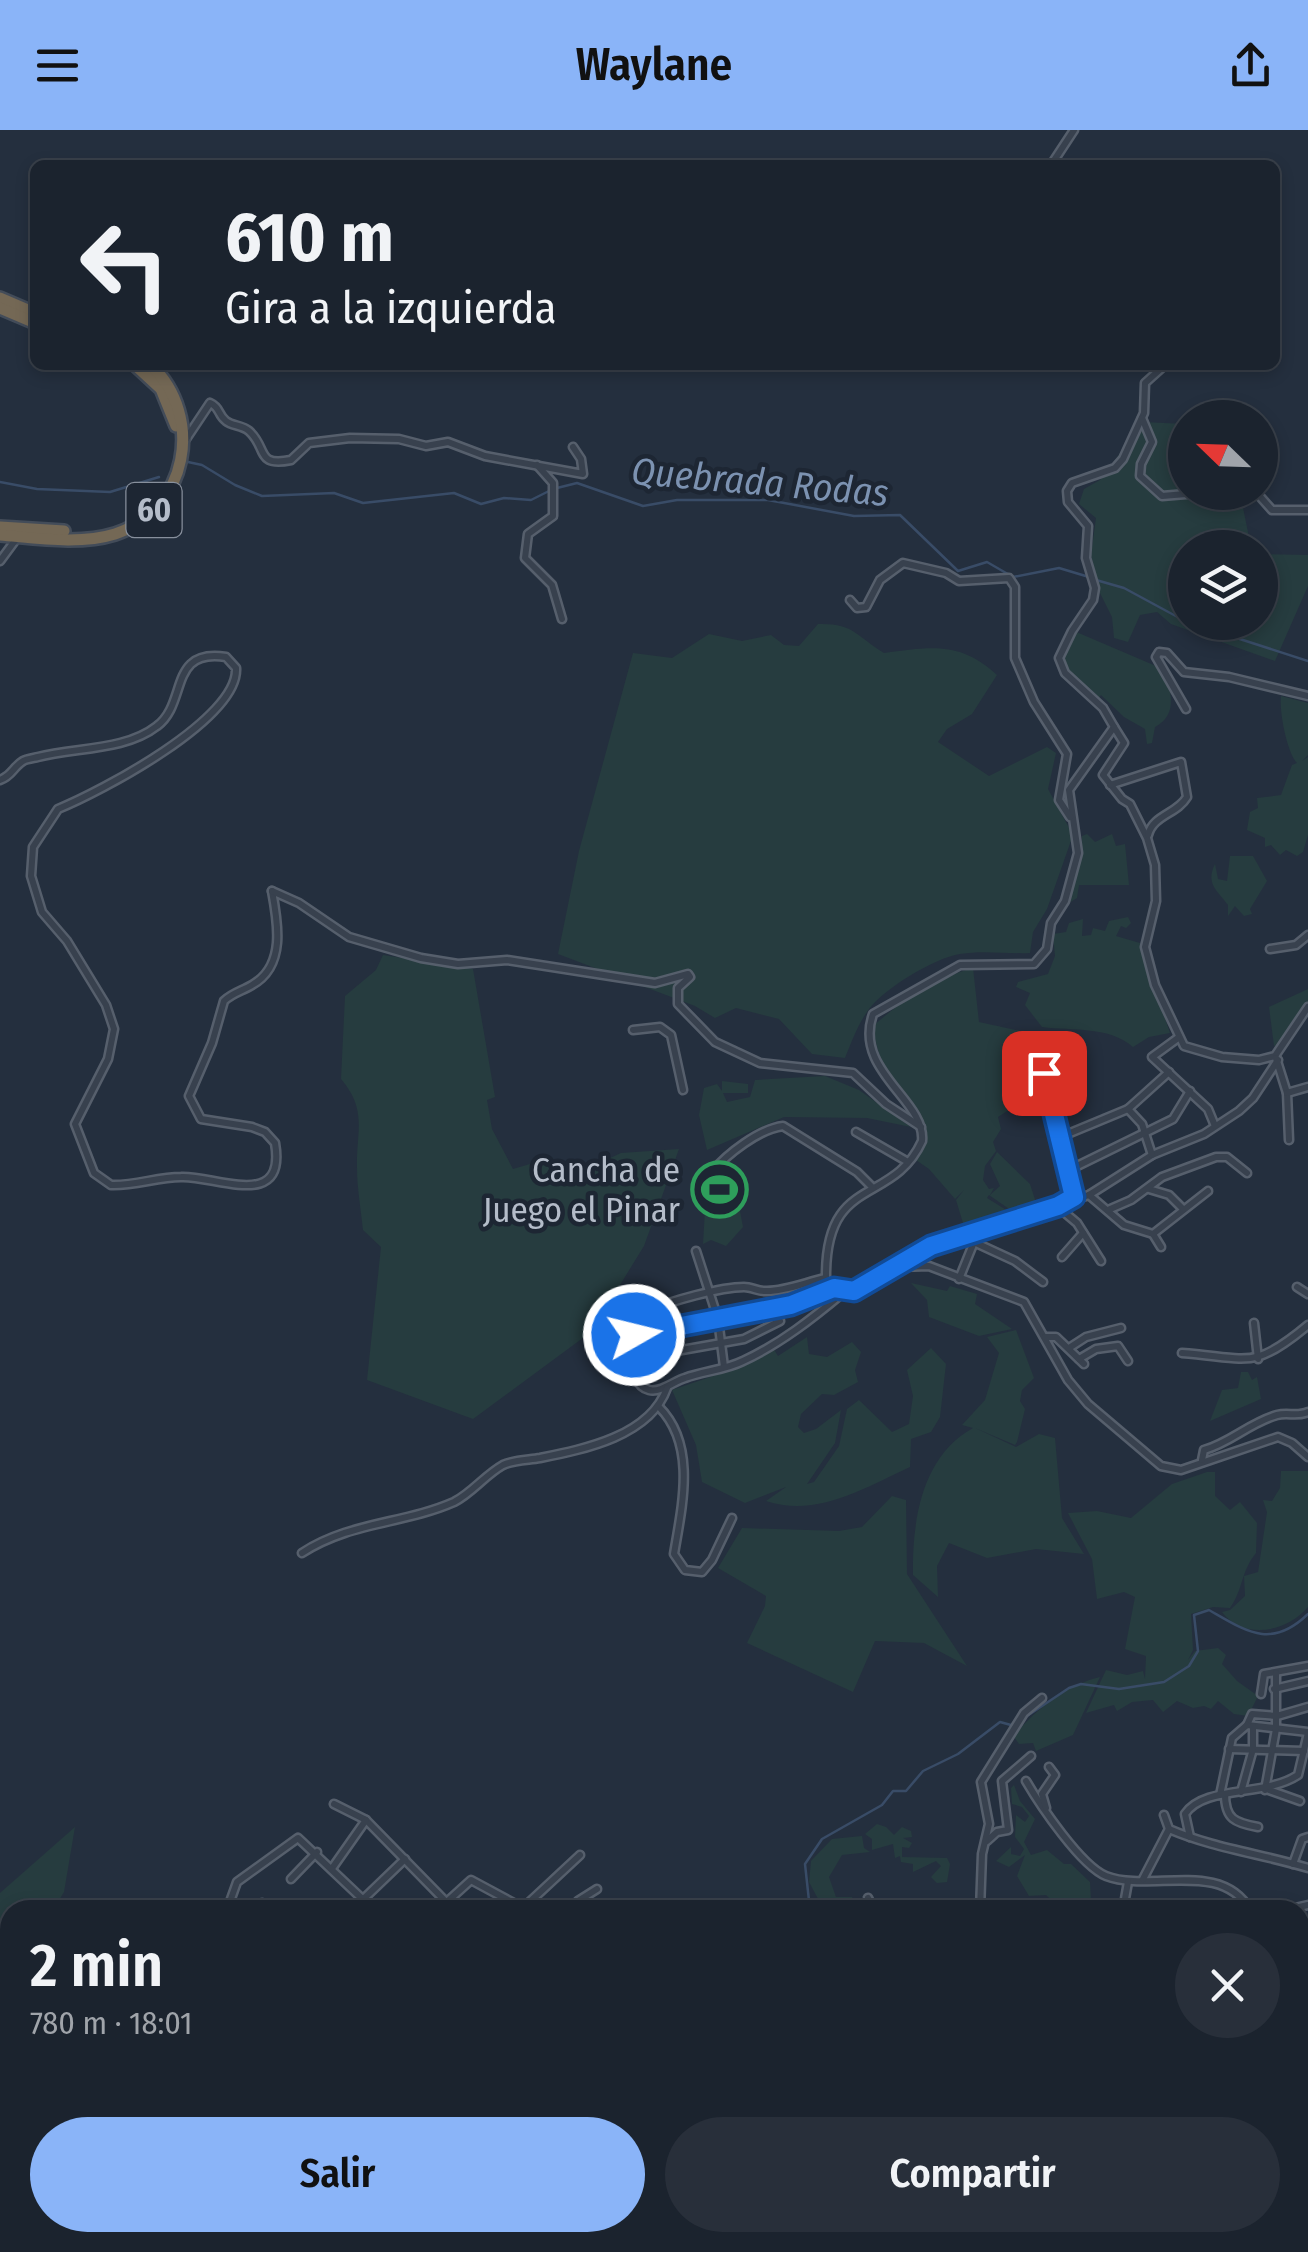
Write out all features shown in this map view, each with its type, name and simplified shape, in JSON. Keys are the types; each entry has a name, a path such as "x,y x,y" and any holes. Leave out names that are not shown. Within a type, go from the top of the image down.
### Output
{"highway":[{"path":"0,298 30,311"},
{"path":"0,308 30,321"},
{"name":"60","path":"0,527 102,530 135,517 155,500 175,460 176,426 165,396 140,370"},
{"name":"60","path":"0,535 94,538 137,524 169,491 179,470 184,442 177,402 155,370"}],"street":[{"path":"1054,160 1074,130"},
{"path":"1159,370 1145,384 1141,417 1123,459 1114,468 1079,479 1067,491 1068,502 1088,526 1086,558 1093,579 1093,600 1059,658 1065,673 1103,708 1124,744 1104,770 1104,779 1130,804 1148,838 1155,865 1156,902 1145,948 1155,984 1178,1038 1200,1053 1260,1060 1276,1058"},
{"path":"184,442 210,403 219,407 226,421 252,433 264,457 272,462 291,460 309,443 350,438 399,439 426,446 448,442 484,456 583,474 573,447"},
{"path":"1141,417 1152,442 1141,464 1140,476 1162,496 1168,496"},
{"path":"537,465 552,483 553,516 528,534 525,558 552,585 562,619"},
{"path":"1278,510 1308,510"},
{"path":"0,561 20,536"},
{"path":"850,600 856,608 866,607 880,580 903,564 946,572 959,581 1009,578 1015,587 1015,658 1034,702 1067,754 1059,800 1078,835 1078,853 1065,901 1051,923 1043,958 1024,965 960,965 873,1014 869,1027 883,1076 917,1116 922,1140 894,1176 852,1198 834,1226 826,1278 834,1288 860,1289 898,1268 918,1264 1024,1302 1080,1394 1151,1459 1174,1471 1278,1437 1308,1457"},
{"path":"1186,709 1156,657 1159,652 1167,653 1184,672 1229,677 1308,696"},
{"path":"0,780 28,759 120,742 157,727 168,716 184,671 198,659 226,657 236,668 232,685 183,738 128,776 58,809 30,855 31,876 42,912 67,941 111,1017 113,1045 75,1124 94,1173 111,1185 181,1176 247,1188 269,1177 275,1168 275,1143 266,1132 201,1119 188,1096 212,1043 224,1001 254,985 273,962 278,935 272,891 299,903 349,938 421,958 458,964 507,960 655,982 688,974 678,988 678,1004 714,1042 760,1063 853,1073 886,1104 922,1128"},
{"path":"1071,818 1069,790 1114,727"},
{"path":"1110,785 1181,762 1188,797 1180,809 1152,825 1148,838"},
{"path":"1270,950 1296,945 1308,935"},
{"path":"898,1268 902,1260 931,1246 1088,1195 1152,1155 1215,1126 1253,1098 1308,1007"},
{"path":"633,1030 660,1028 671,1035 682,1090"},
{"path":"1178,1038 1152,1057 1208,1109 1215,1126"},
{"path":"1039,1053 1074,1197"},
{"path":"1276,1058 1287,1093 1289,1140"},
{"path":"1058,1138 1128,1110 1169,1072"},
{"path":"1287,1093 1308,1087"},
{"path":"1067,1171 1173,1119 1190,1091"},
{"path":"1128,1110 1145,1130 1152,1155"},
{"path":"712,1172 722,1160 769,1130 784,1126 856,1172 872,1188"},
{"path":"856,1132 908,1162"},
{"path":"1144,1191 1162,1177 1216,1157 1227,1158 1246,1173"},
{"path":"1108,1210 1152,1188 1169,1194 1183,1209"},
{"path":"1152,1234 1208,1191"},
{"path":"1088,1195 1124,1225 1152,1234 1162,1247"},
{"path":"1058,1206 1100,1261"},
{"path":"1062,1257 1082,1233"},
{"path":"964,1237 1015,1260 1043,1282"},
{"path":"960,1279 974,1242"},
{"path":"696,1251 718,1319 724,1367"},
{"path":"826,1278 771,1291 746,1287 649,1311 638,1321 634,1335 630,1358 637,1380 650,1390 741,1362 801,1326 844,1291"},
{"path":"1296,1287 1308,1294"},
{"path":"634,1335 791,1305 834,1288"},
{"path":"666,1353 744,1339 780,1322"},
{"path":"1254,1324 1258,1359"},
{"path":"1182,1353 1258,1359 1279,1349 1308,1325"},
{"path":"1068,1348 1086,1337 1121,1328"},
{"path":"1045,1337 1053,1336 1081,1362 1096,1350 1118,1346 1128,1361"},
{"path":"302,1553 340,1533 458,1500 504,1464 593,1447 649,1418 659,1407 668,1385"},
{"path":"659,1407 678,1436 684,1468 674,1554 685,1570 702,1572 732,1518"},
{"path":"1204,1460 1204,1450 1221,1444 1240,1429 1282,1414 1299,1416 1308,1412"},
{"path":"1262,1694 1264,1674 1308,1666"},
{"path":"1267,1790 1276,1730 1276,1673"},
{"path":"1274,1689 1308,1681"},
{"path":"981,1900 988,1813 982,1782 1024,1713 1042,1698"},
{"path":"1241,1792 1253,1749 1252,1714 1277,1716 1308,1707"},
{"path":"1190,1837 1185,1814 1198,1802 1222,1794 1267,1790 1298,1775 1308,1733 1250,1726 1234,1734 1222,1794 1225,1807 1231,1819 1258,1827"},
{"path":"1230,1749 1305,1757"},
{"path":"984,1845 997,1832 1008,1830 1002,1780 1031,1756"},
{"path":"1048,1814 1042,1794 1055,1775 1049,1768"},
{"path":"1026,1782 1072,1846 1101,1874 1128,1882 1221,1884 1242,1900"},
{"path":"1267,1790 1300,1801"},
{"path":"334,1804 366,1820 444,1900"},
{"path":"1164,1816 1169,1829 1190,1837 1308,1868"},
{"path":"333,1867 366,1820"},
{"path":"1142,1880 1169,1829"},
{"path":"1292,1864 1302,1839 1308,1837"},
{"path":"232,1900 242,1878 293,1838 305,1842 364,1900 405,1860"},
{"path":"291,1879 316,1852"},
{"path":"531,1900 580,1854"},
{"path":"448,1900 471,1880 508,1900"},
{"path":"1125,1900 1128,1882"},
{"path":"580,1900 597,1889"}],"green space":[{"path":"1143,422 1168,423 1168,510 1243,510 1248,530 1168,530 1168,621 1157,612 1140,615 1128,642 1114,638 1112,617 1100,593 1091,555 1096,518 1079,504 1084,489 1100,480"},
{"path":"1278,554 1308,555 1308,586 1275,661 1216,640 1278,640"},
{"path":"818,624 847,628 884,653 931,648 957,652 970,656 997,675 972,714 947,729 938,742 989,776 1047,747 1056,753 1048,789 1073,835 1047,909 1033,932 1030,953 960,954 924,968 869,1009 845,1058 812,1054 779,1019 736,1008 715,1018 695,1006 558,954 579,851 633,653 672,658 709,634 742,641 771,635 784,645 799,646"},
{"path":"1074,631 1163,669 1170,709 1155,727 1152,743 1147,744 1145,729 1124,717 1101,695 1097,701 1066,672 1061,656"},
{"path":"1281,696 1308,703 1308,755 1302,761 1308,757 1308,835 1303,852 1297,856 1286,850 1280,855 1271,845 1265,847 1265,838 1247,830 1250,812 1258,808 1257,798 1281,795 1292,765 1297,763 1284,731"},
{"path":"1087,834 1095,842 1112,834 1116,846 1125,844 1129,885 1079,885 1077,898 1067,904 1082,836"},
{"path":"1230,856 1253,856 1267,881 1250,909 1252,914 1244,916 1235,906 1228,916 1228,905 1212,882 1215,864 1218,879 1227,881"},
{"path":"1128,917 1131,923 1126,928 1121,926 1116,936 1140,943 1170,1033 1149,1037 1133,1047 1102,1032 1042,1027 1025,1005 1030,993 1016,987 1018,982 1048,974 1055,956 1053,934 1066,932 1069,923 1083,919 1082,936 1091,935 1093,928 1105,931 1109,921"},
{"path":"383,955 473,969 495,1097 487,1100 492,1129 513,1169 540,1161 556,1162 556,1183 621,1153 679,1149 644,1246 591,1332 473,1419 367,1380 381,1247 363,1230 357,1176 358,1111 341,1079 345,996 376,970"},
{"path":"973,968 979,1022 1034,1034 1037,1069 1029,1097 998,1117 1001,1129 993,1142 996,1151 985,1166 983,1180 989,1189 994,1188 990,1195 1000,1186 990,1164 997,1152 1030,1184 1038,1209 1019,1216 989,1195 987,1198 1016,1216 974,1230 971,1224 963,1223 956,1200 964,1190 955,1199 929,1169 913,1158 924,1132 919,1115 885,1077 872,1027 919,991"},
{"path":"1308,989 1308,1005 1281,1044 1274,1046 1269,1007"},
{"path":"825,1076 859,1090 911,1127 867,1118 784,1117 707,1150 699,1115 704,1088 717,1084 722,1091 722,1081 748,1084 748,1093 723,1093 727,1102 750,1097 755,1080"},
{"path":"719,1173 734,1179 743,1227 726,1246 711,1240 703,1244 707,1175"},
{"path":"911,1283 947,1291 950,1286 977,1294 975,1304 1012,1329 979,1336 929,1317 927,1300"},
{"path":"1016,1330 1034,1378 1022,1390 1020,1401 1025,1409 1017,1442 1015,1445 975,1428 1016,1447 1039,1434 1055,1438 1062,1518 1084,1554 1036,1549 987,1558 949,1543 937,1566 938,1597 913,1575 915,1533 924,1491 942,1455 973,1428 962,1425 985,1400 999,1353 987,1337"},
{"path":"807,1337 809,1354 827,1357 852,1342 861,1352 855,1370 858,1382 834,1395 822,1394 801,1414 798,1427 804,1433 841,1410 835,1443 807,1484 814,1482 839,1446 847,1409 859,1400 892,1432 909,1424 913,1396 907,1370 931,1348 946,1364 940,1417 931,1432 911,1439 910,1467 840,1498 804,1506 766,1501 786,1487 745,1503 702,1482 696,1445 672,1390 728,1371 773,1348 778,1356"},
{"path":"1241,1372 1248,1372 1252,1380 1257,1377 1261,1399 1210,1421 1222,1390 1238,1388"},
{"path":"1281,1471 1308,1471 1308,1607 1289,1622 1253,1630 1231,1621 1222,1612 1245,1596 1244,1576 1258,1572 1267,1512 1263,1500 1272,1501 1280,1488"},
{"path":"1215,1472 1215,1496 1230,1510 1240,1502 1257,1523 1256,1553 1230,1608 1213,1607 1191,1614 1193,1650 1188,1660 1195,1651 1218,1648 1226,1655 1222,1664 1258,1696 1248,1716 1234,1714 1218,1701 1211,1709 1193,1708 1177,1701 1163,1712 1153,1700 1132,1702 1117,1711 1114,1705 1086,1713 1106,1670 1127,1675 1143,1671 1145,1679 1146,1656 1125,1649 1135,1597 1124,1592 1097,1599 1092,1559 1068,1513 1097,1511 1131,1518 1172,1484"},
{"path":"892,1496 906,1500 907,1574 967,1666 924,1643 875,1641 853,1692 747,1643 766,1596 718,1568 742,1528 839,1531 862,1527"},
{"path":"1100,1677 1073,1735 1036,1751 1033,1743 1019,1744 1014,1737 1041,1708 1064,1692"},
{"path":"1014,1785 1020,1801 1035,1819 1024,1842 1031,1855 1047,1850 1064,1864 1071,1864 1090,1882 1091,1900 1029,1896 1017,1876 1025,1855 1009,1867 996,1861 1011,1847 1011,1854 1020,1856 1024,1849 1015,1837 1016,1815 1025,1822 1029,1816 1022,1807 1012,1804"},
{"path":"877,1824 894,1835 902,1827 911,1831 912,1837 903,1838 912,1843 909,1848 902,1847 902,1857 947,1858 947,1882 937,1883 931,1877 941,1866 936,1861 913,1872 913,1864 901,1862 900,1856 895,1858 893,1844 872,1850 872,1839 865,1834"},
{"path":"75,1827 64,1892 59,1900 0,1900 0,1893"},
{"path":"862,1836 864,1848 870,1852 842,1855 829,1877 836,1897 853,1900 819,1900 809,1882 811,1861 832,1839"}],"waterway":[{"name":"Quebrada Rodas","path":"188,462 202,465 262,496 334,493 363,503 454,493 481,504 504,498 531,500 577,483 643,506 677,500 768,500 854,516 900,515 958,571 987,562 1013,577 1059,568 1089,577"},
{"name":"Quebrada Rodas","path":"0,482 37,489 110,492 159,477"},
{"name":"Quebrada Rodas","path":"1096,580 1124,588 1168,612"},
{"name":"Quebrada Rodas","path":"1243,640 1308,661"},
{"path":"1027,1716 1081,1684 1119,1689 1164,1682 1189,1666 1198,1651 1194,1615 1209,1610 1247,1630 1270,1634 1282,1632 1308,1614"},
{"path":"809,1900 805,1864 822,1839 882,1805 893,1791 906,1791 923,1771 958,1754 1000,1722 1011,1725"}],"place":[{"name":"Cancha de Juego el Pinar","path":"719,1190"}],"route":[{"path":"634,1335 791,1305 834,1288 854,1291 931,1246 1058,1206 1074,1197 1044,1073"}]}
